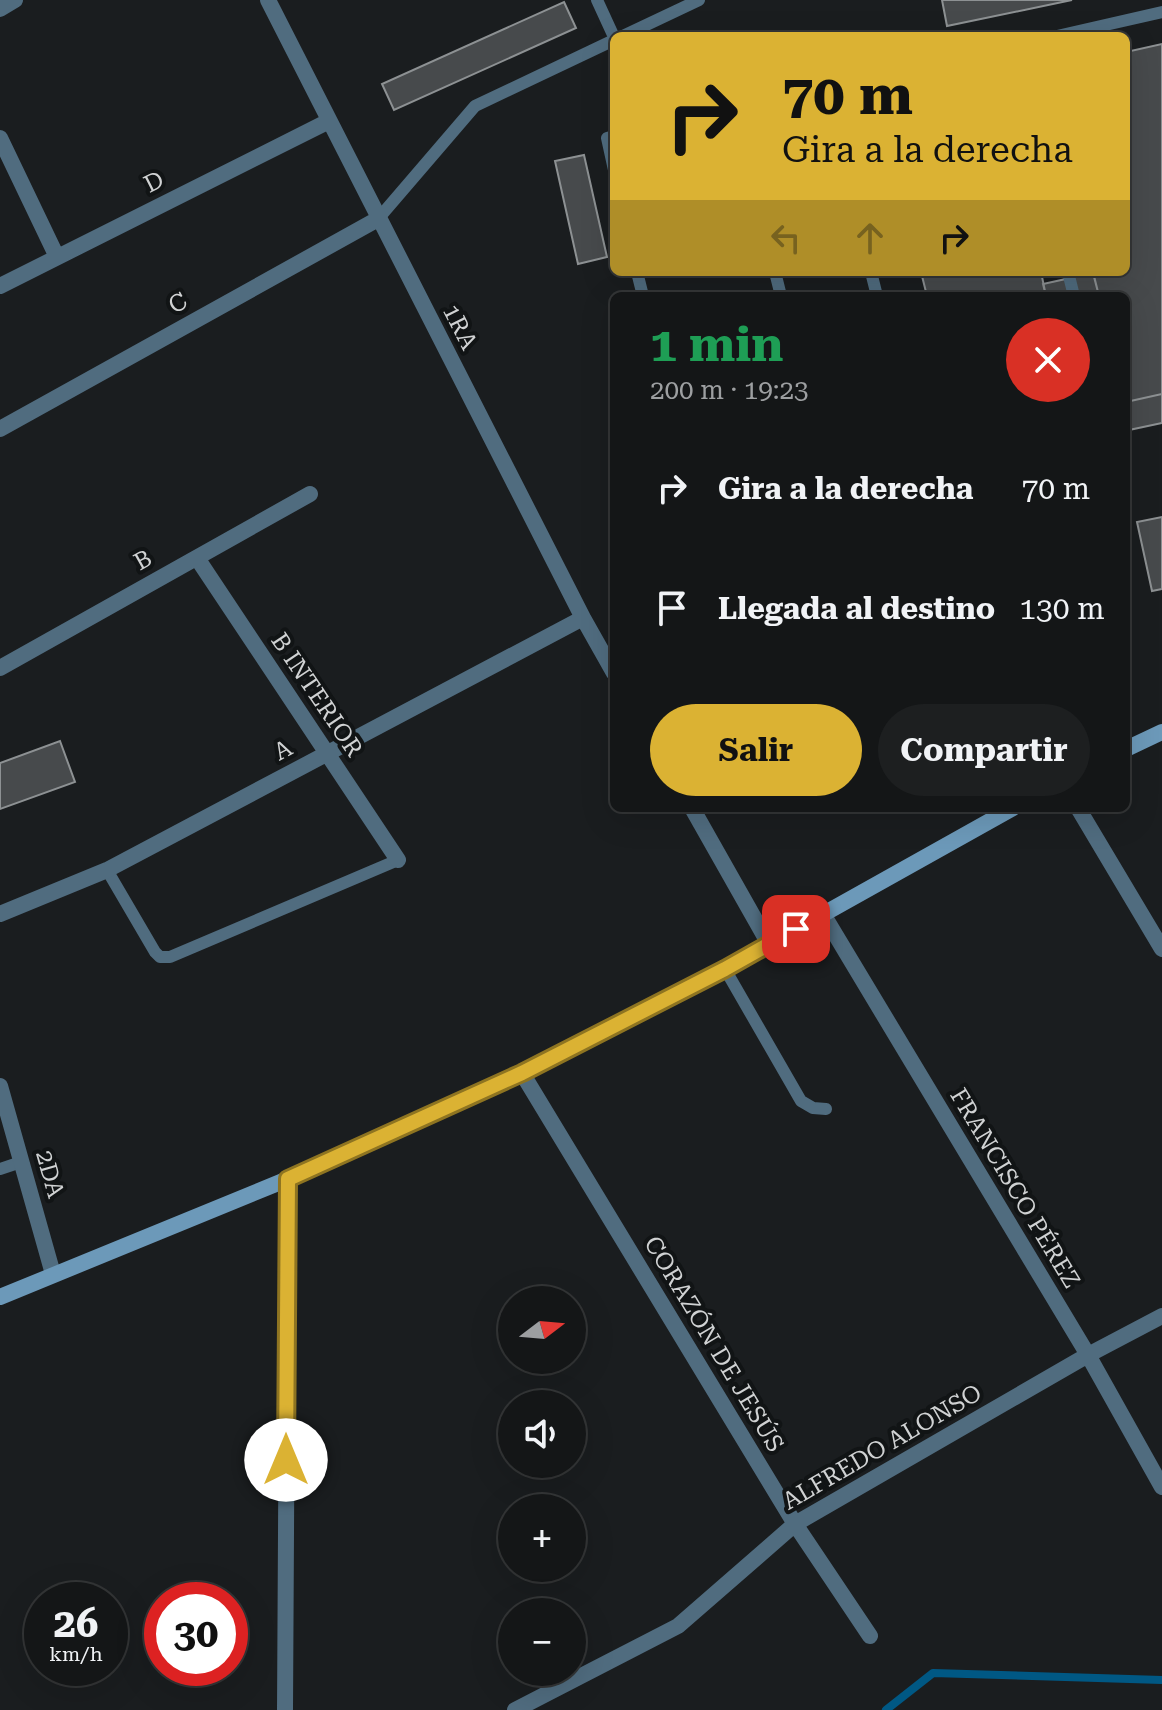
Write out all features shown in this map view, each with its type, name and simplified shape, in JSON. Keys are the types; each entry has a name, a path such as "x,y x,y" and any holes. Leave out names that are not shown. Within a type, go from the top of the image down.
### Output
{"main road":[{"path":"1130,747 1162,732"},
{"path":"0,1297 288,1179 522,1073 725,969 1006,812"}],"street":[{"path":"0,9 15,0"},
{"name":"1RA","path":"268,0 610,666"},
{"name":"D","path":"0,286 329,121"},
{"path":"0,138 57,257"},
{"name":"C","path":"0,429 378,219"},
{"name":"B","path":"2,664 310,494"},
{"name":"B INTERIOR","path":"197,558 398,860"},
{"name":"A","path":"0,914 107,870 583,618"},
{"path":"694,812 769,944"},
{"path":"1080,812 1162,949"},
{"name":"FRANCISCO PÉREZ","path":"823,914 1088,1355 1162,1487"},
{"name":"CORAZÓN DE JESÚS","path":"522,1073 795,1524 870,1636"},
{"name":"2DA","path":"0,1086 53,1274"},
{"path":"285,1710 288,1179"},
{"name":"ALFREDO ALONSO","path":"515,1710 678,1626 795,1524 1088,1355 1162,1316"}],"lane":[{"path":"597,0 611,32"},
{"path":"631,32 699,0"},
{"path":"1074,32 1162,12"},
{"path":"378,219 475,106 610,41"},
{"path":"107,870 155,952 160,957 170,957 398,860"},
{"path":"725,969 801,1101 813,1108 826,1109"},
{"path":"0,1169 21,1162"}],"building":[{"path":"942,0 1072,0 947,26"},
{"path":"564,2 576,28 394,110 382,84"},
{"path":"1162,44 1162,394 1130,401 1130,292 1098,292 1094,276 1130,276 1130,51"},
{"path":"584,155 607,257 578,264 555,161"},
{"path":"922,276 1042,276 1045,292 926,292"},
{"path":"1094,276 1098,292 1045,292 1043,284"},
{"path":"1162,394 1162,423 1130,430 1130,401"},
{"path":"1162,517 1162,589 1152,591 1137,522"},
{"path":"60,741 75,782 0,809 0,763"}],"waterway":[{"path":"886,1710 933,1673 1162,1680"}],"route":[{"path":"286,1460 288,1179 522,1073 796,929"}]}
